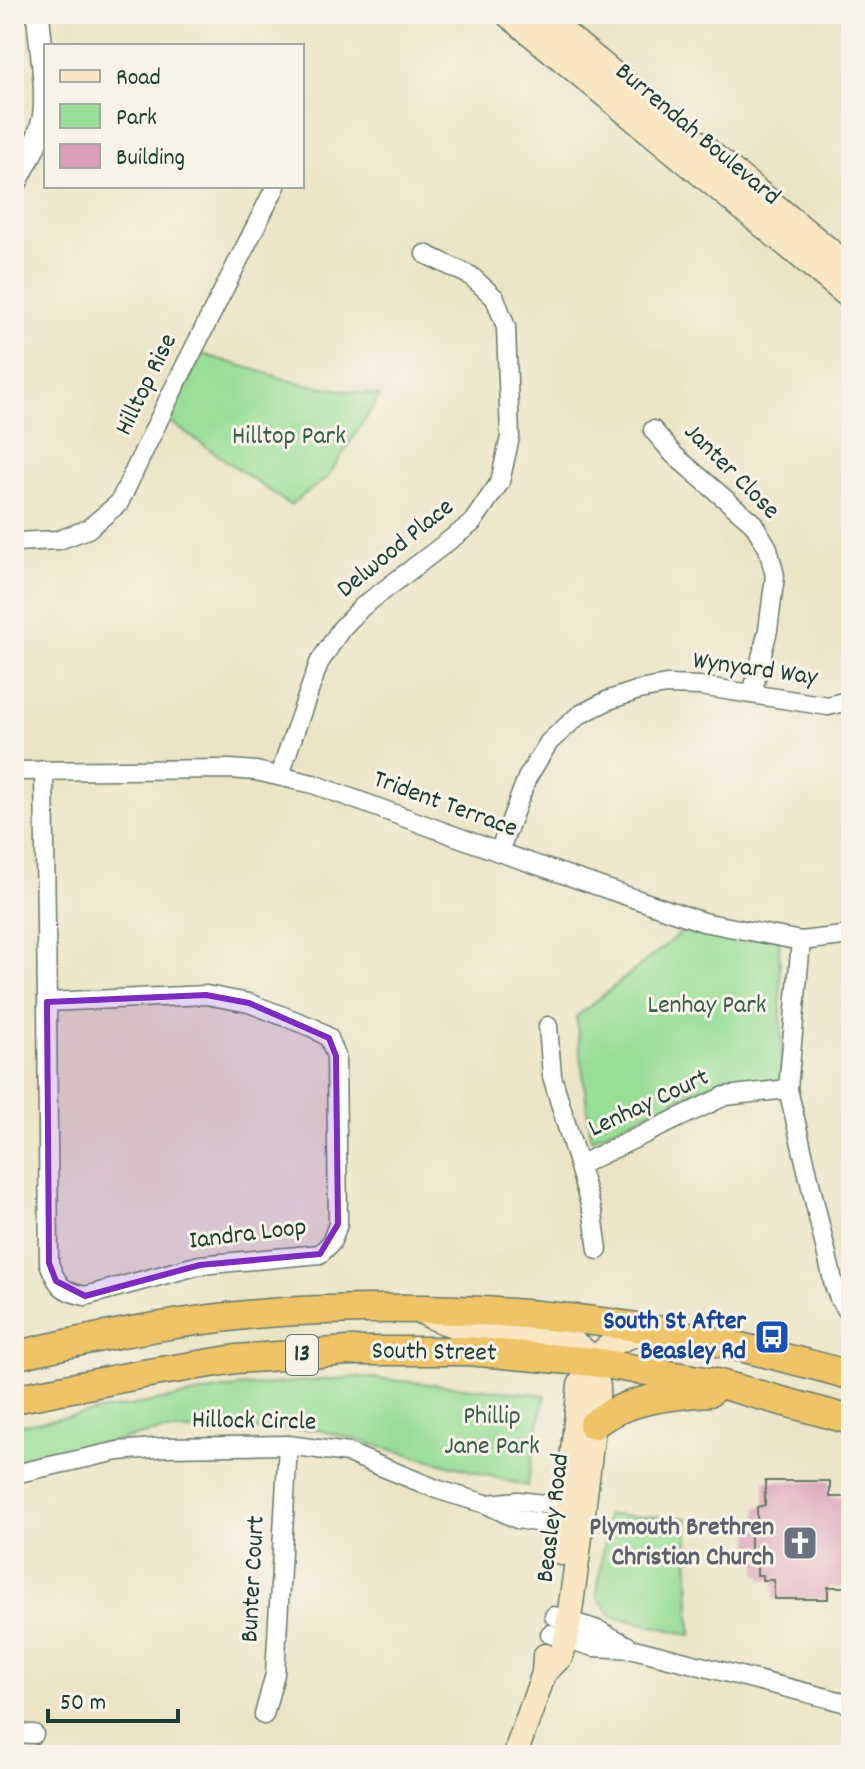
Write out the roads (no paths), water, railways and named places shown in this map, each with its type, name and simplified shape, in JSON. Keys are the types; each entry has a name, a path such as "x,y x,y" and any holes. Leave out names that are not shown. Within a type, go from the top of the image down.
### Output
{"highway":[{"name":"South Street","path":"14,1356 96,1337 231,1316 299,1310 414,1308 535,1314 652,1329 711,1340 851,1376"},
{"name":"South Street","path":"14,1399 236,1359 349,1351 467,1351 593,1362 716,1383 851,1420"},
{"path":"593,1425 617,1409 653,1400 743,1390"}],"main road":[{"name":"Burrendah Boulevard","path":"507,14 851,298"},
{"name":"Burrendah Boulevard","path":"541,14 851,268"},
{"path":"414,1308 437,1320 468,1330 567,1339 583,1349 593,1362 606,1346 652,1329"},
{"name":"Beasley Road","path":"515,1755 544,1673 561,1656 560,1627 574,1518 598,1387 593,1362"},
{"name":"Beasley Road","path":"574,1518 580,1385 593,1362"}],"street":[{"path":"14,186 35,144 44,115 38,14"},
{"name":"Hilltop Rise","path":"14,542 59,540 88,529 119,503 275,188"},
{"name":"Delwood Place","path":"281,775 319,663 341,629 362,607 472,523 500,482 510,437 506,327 495,298 471,276 425,254"},
{"name":"Janter Close","path":"653,430 674,455 753,523 768,548 775,576 768,630 752,694"},
{"name":"Wynyard Way","path":"499,852 527,778 549,742 579,715 609,700 666,685 700,686 828,706 851,700"},
{"name":"Trident Terrace","path":"14,771 230,769 281,775 703,922 801,941 851,935"},
{"name":"Iandra Loop","path":"44,770 49,1263 56,1281 69,1293 85,1296 200,1265 320,1254 331,1243 338,1224 336,1056 329,1038 314,1028 249,1003 206,995 47,1002"},
{"path":"801,941 788,1089 834,1285 851,1316"},
{"name":"Lenhay Court","path":"548,1026 552,1076 593,1214 598,1250"},
{"name":"Lenhay Court","path":"579,1165 725,1096 788,1089"},
{"name":"Hillock Circle","path":"14,1474 118,1451 288,1445 348,1453 439,1490 486,1504 517,1519 574,1518"},
{"name":"Bunter Court","path":"264,1715 275,1674 288,1445"},
{"path":"560,1627 598,1630 634,1649 851,1704"},
{"path":"14,1733 34,1734"}],"place":[{"name":"South St After Beasley Rd","path":"772,1337"},
{"name":"Plymouth Brethren Christian Church","path":"800,1543"}],"park label":[{"name":"Hilltop Park","path":"289,437"},
{"name":"Lenhay Park","path":"707,1006"},
{"name":"Phillip Jane Park","path":"492,1432"}]}
